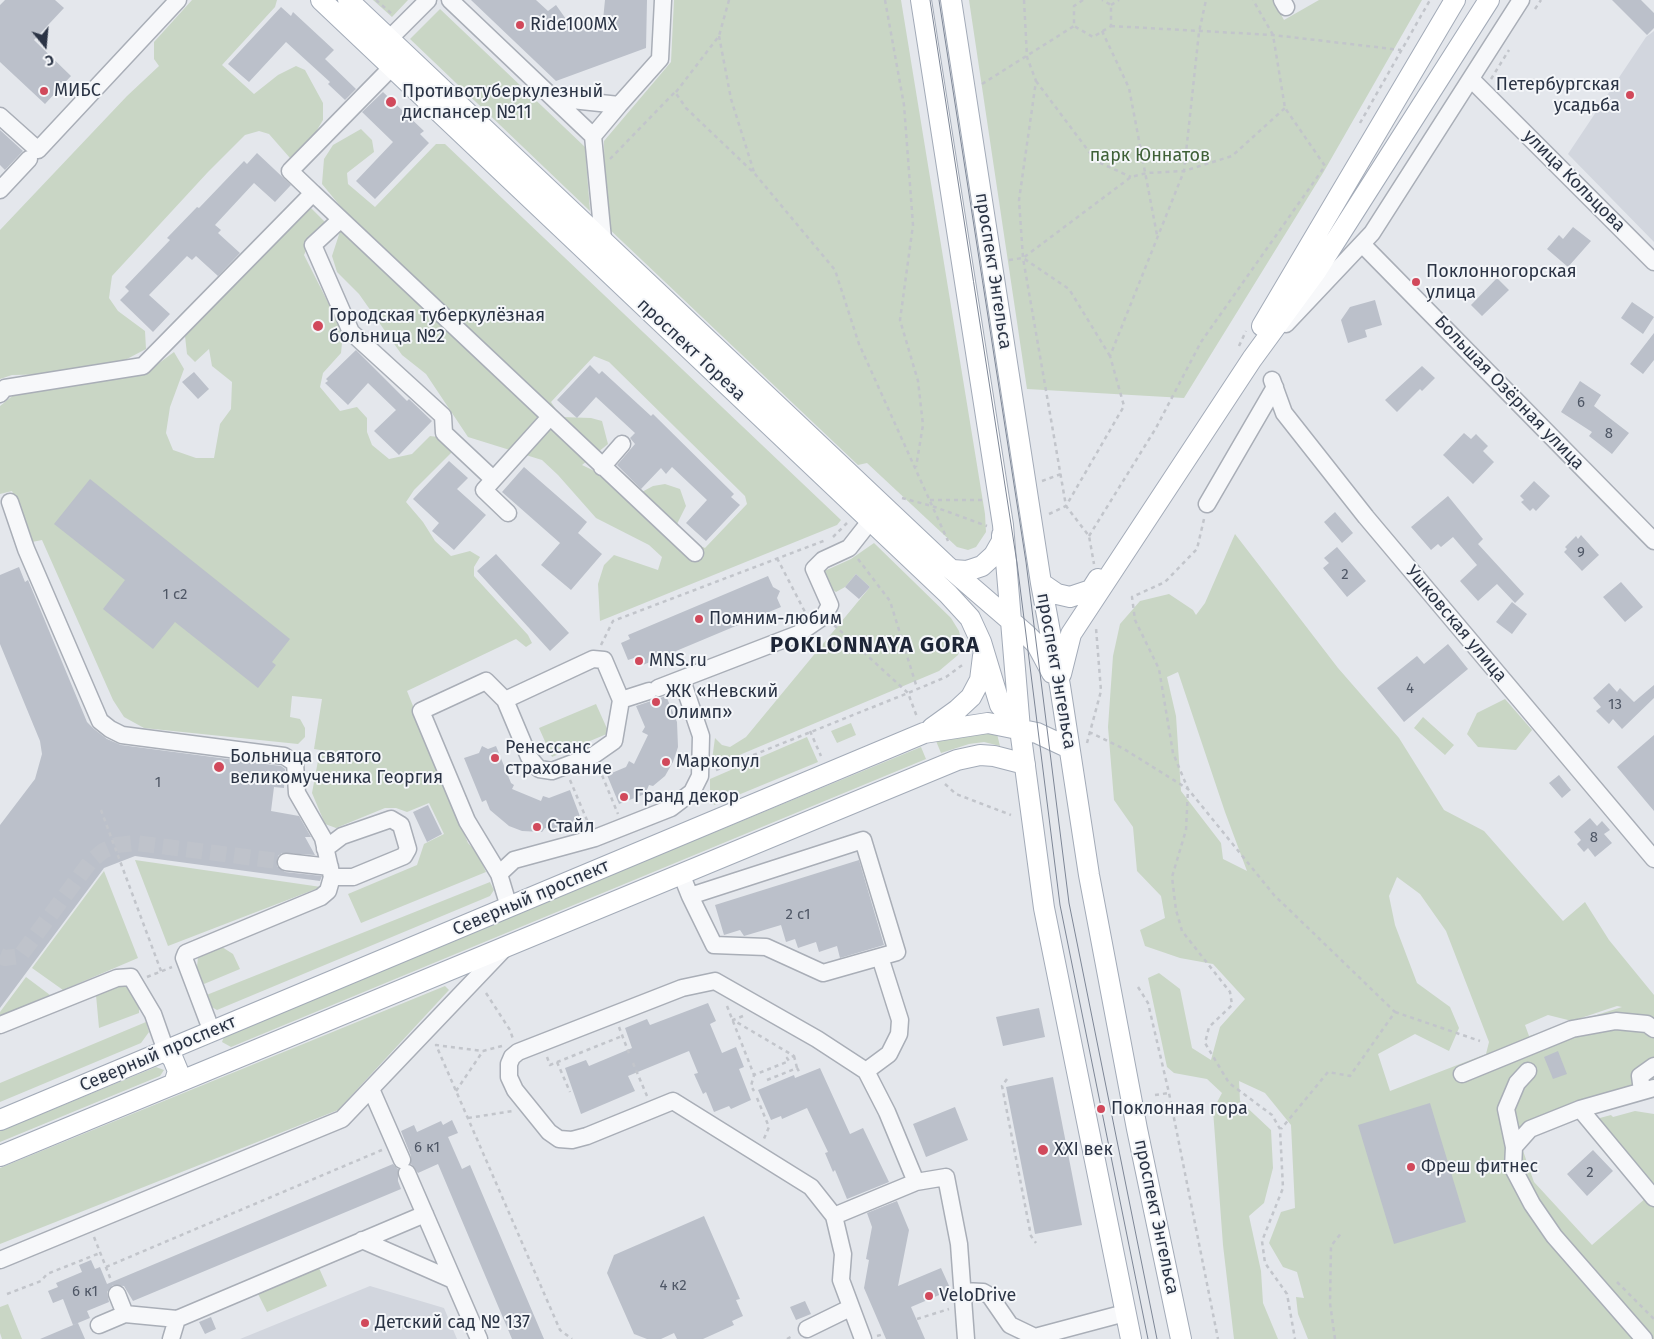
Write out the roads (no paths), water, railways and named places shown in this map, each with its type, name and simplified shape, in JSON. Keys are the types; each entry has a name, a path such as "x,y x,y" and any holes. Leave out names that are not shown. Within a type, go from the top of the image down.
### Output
{"main road":[{"name":"проспект Тореза","path":"321,0 861,519 965,612 970,618 981,642 1000,705 1020,729"},
{"name":"проспект Тореза","path":"348,0 952,570 1037,645 1060,686"},
{"name":"проспект Энгельса","path":"921,0 997,526 1010,623 1024,764 1044,908 1131,1339"},
{"name":"проспект Энгельса","path":"950,0 1041,583 1060,686 1077,749 1089,875 1137,1129 1181,1339"},
{"path":"1060,686 1064,655 1071,634 1252,359 1317,270 1489,0"},
{"path":"1041,583 1057,594 1070,597 1091,590 1246,352 1453,3"},
{"path":"952,570 967,571 982,566 994,556 1002,542 997,526"},
{"path":"924,733 957,710 971,697 980,680 984,661 981,642"},
{"name":"Северный проспект","path":"0,1120 924,733 988,723 1037,732 1077,749"},
{"name":"Северный проспект","path":"0,1156 682,876 957,760 980,755 994,756 1024,764"},
{"path":"212,1032 210,1044 215,1058 224,1064"},
{"path":"166,1051 173,1059 178,1071 174,1084"}],"street":[{"path":"0,116 38,150 178,0"},
{"path":"389,39 428,0"},
{"path":"450,0 593,136 603,239"},
{"path":"593,136 660,59 663,0"},
{"path":"1252,359 1363,245 1521,0"},
{"path":"392,67 290,171 549,418 695,553"},
{"name":"улица Кольцова","path":"1471,79 1654,262"},
{"path":"553,98 619,105"},
{"path":"0,190 29,159"},
{"path":"0,394 5,388 143,366 312,193"},
{"path":"340,220 313,245 351,332 443,416 444,433 493,479"},
{"name":"Большая Озёрная улица","path":"1363,245 1654,541"},
{"name":"Ушковская улица","path":"1207,504 1273,383 1284,413 1366,517 1654,859"},
{"path":"508,513 484,490 549,418"},
{"path":"602,467 622,444"},
{"path":"10,502 26,549 100,721 122,735 284,756 295,763 297,793 323,838 331,872 328,891 321,897 186,953 185,962 212,1032"},
{"path":"621,700 682,680 798,634 817,620 830,605 814,569 822,560 849,548 861,519"},
{"path":"504,700 593,659 604,660 621,700 614,741 594,755 552,772 539,769 529,757 504,700 486,681 421,711 467,821 499,874 508,907"},
{"path":"499,874 514,860 595,838 671,808 692,792 700,776 701,736 682,680"},
{"path":"286,862 353,877 404,856 408,849 400,825 391,819 342,836 325,849"},
{"path":"682,876 690,896 714,945 766,947 822,973 897,952 863,840 690,896"},
{"path":"0,1260 342,1119 504,948"},
{"path":"866,1071 889,1054 899,1034 900,1020 880,957"},
{"path":"0,1024 117,978 130,977 153,1014 166,1051"},
{"path":"863,1339 841,1280 843,1254 834,1216 811,1187 673,1101 587,1136 572,1140 559,1139 527,1107 515,1090 509,1077 509,1064 518,1052 682,988 715,981 817,1039 866,1071 887,1112 916,1182"},
{"path":"1462,1074 1572,1029 1616,1022 1647,1024 1654,1029"},
{"path":"1514,1147 1530,1129 1580,1109 1648,1090 1640,1076 1654,1066"},
{"path":"1528,1071 1517,1083 1506,1109 1514,1147 1513,1168 1532,1204 1548,1228 1575,1263 1644,1339"},
{"path":"371,1089 480,1339"},
{"path":"1580,1109 1654,1198 1649,1204 1654,1209"},
{"path":"834,1216 916,1182 946,1177 959,1244 966,1339"},
{"path":"99,1325 125,1314 177,1319 425,1214"},
{"path":"362,1240 453,1280"},
{"path":"114,1288 125,1314"},
{"path":"964,1297 983,1292 990,1296 1010,1325 1026,1334 1042,1337 1125,1312"},
{"path":"807,1329 850,1308"},
{"path":"171,1339 177,1319"}],"tunnel":[{"path":"0,956 5,958 20,956 90,862 103,851 117,845 136,843 286,862"}],"tram line":[{"path":"930,0 1017,563 1060,905 1148,1339"},
{"path":"939,0 1026,562 1069,903 1157,1339"}],"place":[{"name":"Ride100MX","path":"520,25"},
{"name":"МИБС","path":"44,91"},
{"name":"Петербургская усадьба","path":"1630,95"},
{"name":"Противотуберкулезный диспансер №11","path":"391,102"},
{"name":"Поклонногорская улица","path":"1416,282"},
{"name":"Городская туберкулёзная больница №2","path":"318,326"},
{"name":"Помним-любим","path":"699,619"},
{"name":"MNS.ru","path":"639,661"},
{"name":"ЖК «Невский Олимп»","path":"656,702"},
{"name":"Ренессанс страхование","path":"495,758"},
{"name":"Маркопул","path":"666,762"},
{"name":"Больница святого великомученика Георгия","path":"219,767"},
{"name":"Гранд декор","path":"624,797"},
{"name":"Стайл","path":"537,827"},
{"name":"Поклонная гора","path":"1101,1109"},
{"name":"XXI век","path":"1043,1150"},
{"name":"Фреш фитнес","path":"1411,1167"},
{"name":"VeloDrive","path":"929,1296"},
{"name":"Детский сад № 137","path":"365,1323"}],"district":[{"name":"POKLONNAYA GORA","path":"875,646"}],"park label":[{"name":"парк Юннатов","path":"1150,156"}]}
